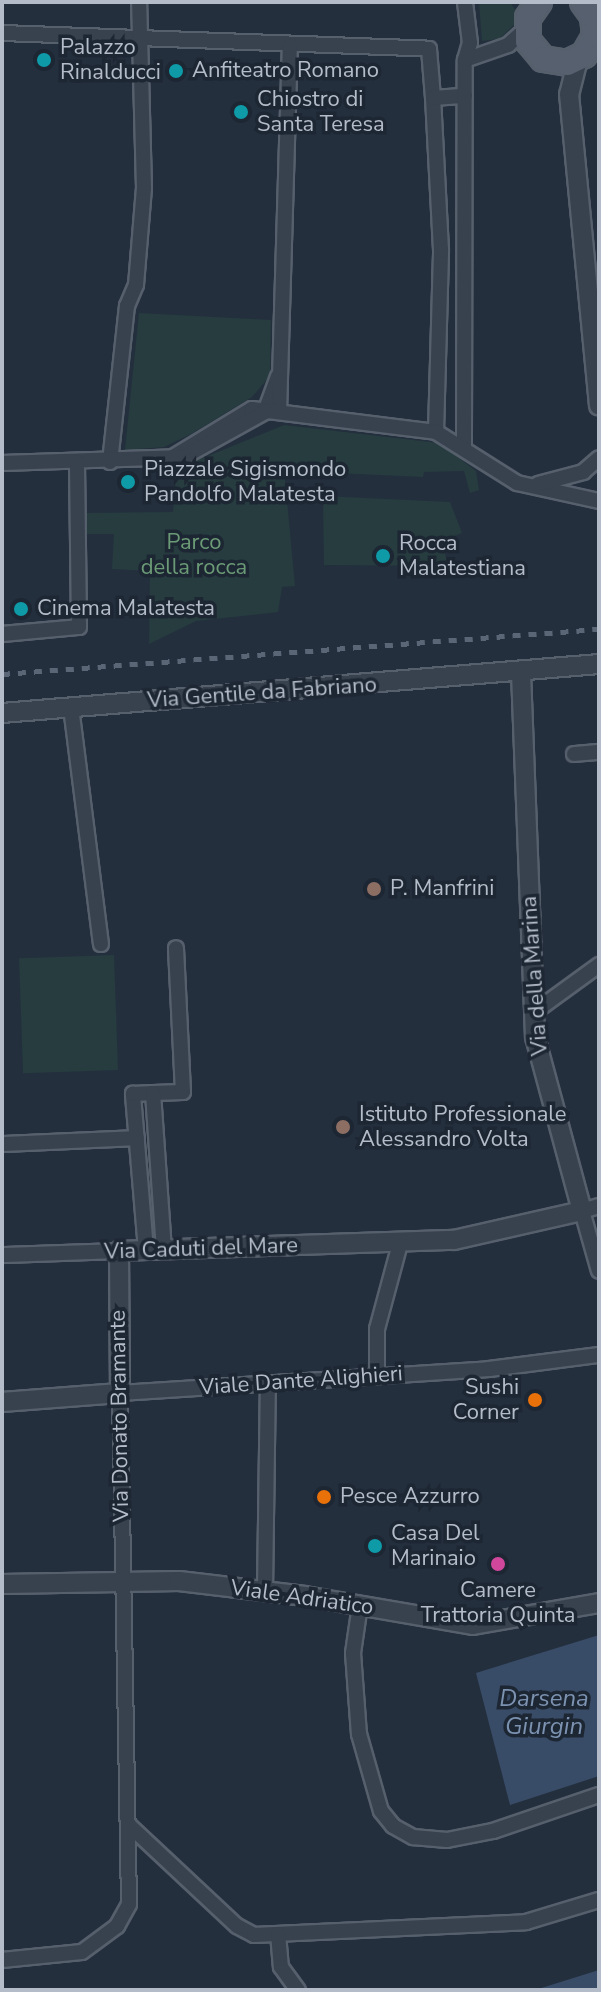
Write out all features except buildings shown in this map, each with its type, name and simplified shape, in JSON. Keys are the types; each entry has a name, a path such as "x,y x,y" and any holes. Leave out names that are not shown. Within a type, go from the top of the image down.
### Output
{"main road":[{"path":"527,13 534,52 543,59 567,63 587,56 597,28 583,2"}],"street":[{"path":"110,462 127,306 136,285 144,188 136,39 139,2"},
{"path":"464,445 465,60 470,43 465,2"},
{"path":"465,60 508,45 527,13"},
{"path":"2,33 429,49 441,250 436,432"},
{"path":"272,412 278,376 290,46"},
{"path":"587,56 569,94 599,406"},
{"path":"433,98 465,96"},
{"path":"2,463 168,460 200,451 272,412 436,432 464,445 499,475 530,486 599,501"},
{"path":"530,486 572,477 599,458"},
{"path":"2,634 79,627 77,462"},
{"name":"Via Gentile da Fabriano","path":"2,713 599,664"},
{"name":"Via della Marina","path":"521,672 533,1013 539,1060 590,1208 599,1271"},
{"path":"71,707 101,944"},
{"path":"574,754 599,752"},
{"path":"155,1250 133,1094 183,1092 176,948"},
{"path":"533,1013 599,965"},
{"path":"153,1093 155,1250"},
{"path":"2,1144 137,1138"},
{"name":"Via Caduti del Mare","path":"2,1255 400,1244 508,1230 590,1208"},
{"path":"377,1376 377,1329 400,1244"},
{"name":"Via Donato Bramante","path":"2,1960 82,1952 117,1926 129,1904 119,1251"},
{"name":"Viale Dante Alighieri","path":"2,1402 377,1376 599,1355"},
{"path":"265,1591 268,1384"},
{"name":"Viale Adriatico","path":"2,1584 123,1580 265,1591 383,1608 398,1616 473,1625 599,1603"},
{"path":"360,1605 353,1653 359,1734 381,1811 393,1826 413,1837 447,1840 493,1831 599,1795"},
{"path":"130,1826 237,1926 254,1935 526,1922 599,1900"},
{"path":"278,1934 281,1967 298,1990"}],"green space":[{"path":"479,2 510,2 516,11 515,24 499,39 482,41"},
{"path":"139,313 271,320 270,376 252,397 191,434 164,447 125,450"},
{"name":"Parco della rocca","path":"284,425 439,443 476,471 479,490 470,493 464,471 424,472 423,477 335,473 335,467 299,464 284,469 295,586 282,587 278,612 196,621 149,644 150,571 112,569 114,534 84,534 83,513 173,512 176,469"},
{"path":"323,496 450,502 462,533 442,541 448,566 324,565"},
{"path":"114,955 118,1070 23,1073 19,958"}],"water":[{"name":"Darsena Giurgin","path":"599,1635 599,1776 510,1805 476,1673"},
{"path":"599,1970 599,1990 535,1990"}],"railway":[{"path":"2,674 599,629"}],"place":[{"name":"Palazzo Rinalducci","path":"44,60"},
{"name":"Anfiteatro Romano","path":"176,71"},
{"name":"Chiostro di Santa Teresa","path":"241,112"},
{"name":"Piazzale Sigismondo Pandolfo Malatesta","path":"128,482"},
{"name":"Rocca Malatestiana","path":"383,556"},
{"name":"Cinema Malatesta","path":"21,609"},
{"name":"P. Manfrini","path":"374,889"},
{"name":"Istituto Professionale Alessandro Volta","path":"343,1127"},
{"name":"Sushi Corner","path":"535,1400"},
{"name":"Pesce Azzurro","path":"324,1497"},
{"name":"Casa Del Marinaio","path":"375,1546"},
{"name":"Camere Trattoria Quinta","path":"498,1564"}]}
